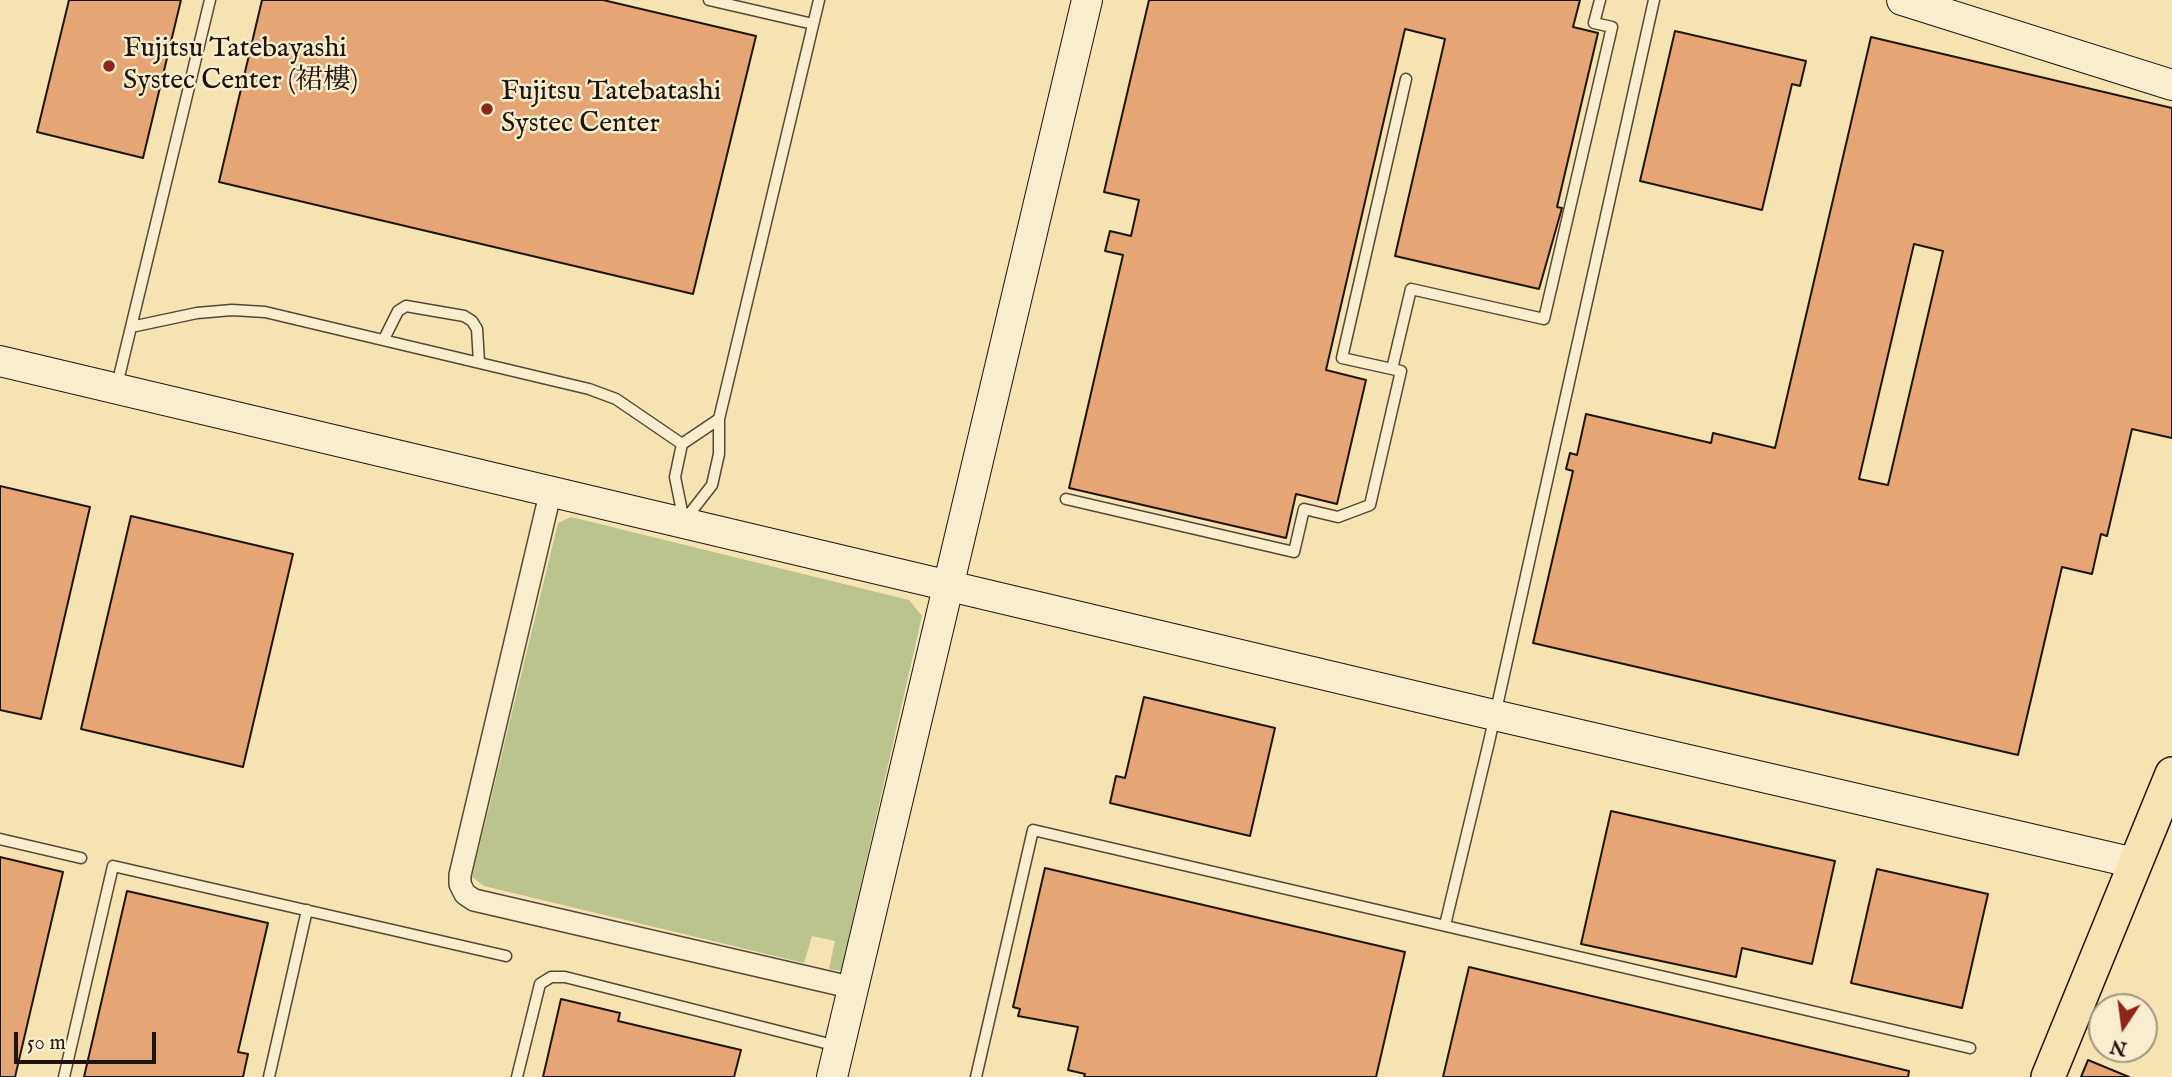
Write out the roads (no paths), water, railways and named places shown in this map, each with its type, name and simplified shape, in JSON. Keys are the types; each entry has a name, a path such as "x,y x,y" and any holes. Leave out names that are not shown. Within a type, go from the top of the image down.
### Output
{"main road":[{"path":"2048,1077 2172,774"}],"street":[{"path":"832,1077 1087,0"},
{"path":"1902,0 2172,85"},
{"path":"0,361 1494,715 2135,863"},
{"path":"551,490 460,875 460,884 465,894 474,900 854,988"}],"lane":[{"path":"116,388 210,0"},
{"path":"709,0 813,24"},
{"path":"684,521 712,485 719,454 719,419 819,0"},
{"path":"1392,369 1411,289 1544,319 1612,27 1594,23 1600,0"},
{"path":"1445,925 1654,0"},
{"path":"1066,499 1294,552 1304,509 1338,517 1370,505 1401,371 1342,358 1406,79"},
{"path":"384,340 398,311 406,306 464,316 472,321 477,329 479,362"},
{"path":"131,327 171,318 232,310 265,312 589,389 616,399 682,444"},
{"path":"684,521 675,477 682,444 719,419"},
{"path":"976,1077 1033,830 1970,1048"},
{"path":"0,839 81,858"},
{"path":"64,1077 113,866 506,956"},
{"path":"269,1077 307,910"},
{"path":"517,1077 540,985 551,977 565,977 839,1046"}],"place":[{"name":"Fujitsu Tatebayashi Systec Center (裙樓)","path":"109,66"},
{"name":"Fujitsu Tatebatashi Systec Center","path":"487,109"}]}
